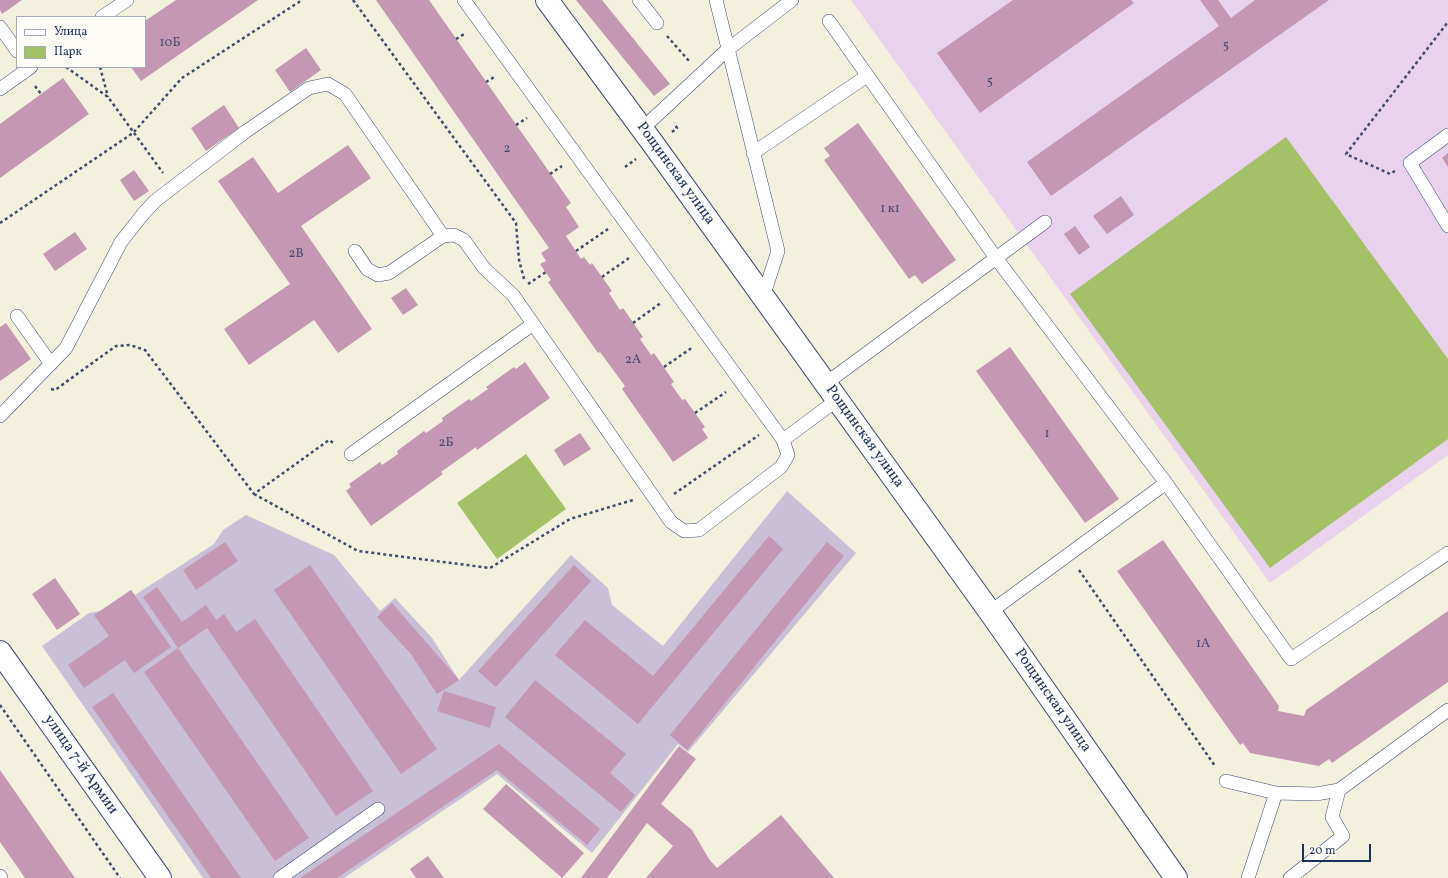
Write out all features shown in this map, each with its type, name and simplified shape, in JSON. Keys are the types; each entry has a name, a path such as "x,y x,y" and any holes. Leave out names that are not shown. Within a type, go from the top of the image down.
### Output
{"street":[{"name":"Рощинская улица","path":"547,0 642,129 990,612 1176,878"},
{"name":"улица 7-й Армии","path":"0,652 160,878"}],"lane":[{"path":"103,16 126,0"},
{"path":"355,251 367,269 378,275 390,273 443,236 454,234 464,240 484,268 513,295 671,522 684,532 699,530 781,467 788,455 783,440 464,0"},
{"path":"639,0 657,23"},
{"path":"716,0 721,13 728,50 778,252 763,297"},
{"path":"642,129 728,50 792,0"},
{"path":"829,21 996,258 1166,483 1290,660 1448,553"},
{"path":"0,27 16,50"},
{"path":"0,89 28,68"},
{"path":"753,153 867,76"},
{"path":"0,416 66,348 121,242 142,214 173,187 245,132 309,88 328,84 345,94 443,236"},
{"path":"1448,135 1410,163 1448,226"},
{"path":"783,440 831,392 996,258 1046,222"},
{"path":"17,316 50,364"},
{"path":"351,454 533,324"},
{"path":"990,612 1166,483"},
{"path":"1226,782 1276,793 1316,794 1338,790 1448,710"},
{"path":"1290,878 1343,836 1332,816 1338,790"},
{"path":"1248,878 1276,793"},
{"path":"280,878 378,809"}],"path":[{"path":"0,223 134,133 182,78 302,0"},
{"path":"353,0 516,223 519,260 526,286"},
{"path":"1410,163 1390,174 1346,154 1448,22"},
{"path":"657,23 700,75"},
{"path":"67,68 108,97 173,187"},
{"path":"100,68 108,97"},
{"path":"576,251 622,219"},
{"path":"602,277 644,248"},
{"path":"633,323 676,292"},
{"path":"664,367 708,337"},
{"path":"28,387 55,390 116,346 130,345 145,350 254,494 358,551 490,568 570,519 656,500 772,425"},
{"path":"695,413 740,382"},
{"path":"254,494 329,440"},
{"path":"1068,555 1226,782"},
{"path":"0,705 120,878"}],"shaded area":[{"path":"851,0 1448,0 1448,455 1270,583"},
{"path":"787,491 856,553 688,752 678,744 592,853 497,774 344,878 203,878 42,646 89,613 101,611 131,590 135,595 214,544 223,530 246,515 334,555 380,611 395,598 432,638 459,680 571,555 608,588 612,605 663,646"}],"green space":[{"path":"1286,137 1448,359 1448,439 1270,568 1070,294"},
{"path":"526,454 566,509 497,559 457,503"}],"building":[{"path":"0,0 22,0 2,14 0,10"},
{"path":"176,0 258,0 141,81 132,68 146,68 146,20"},
{"path":"376,0 429,0 571,203 566,207 579,227 566,236 581,259 584,257 590,265 592,263 612,291 609,293 620,310 623,308 643,337 640,339 651,355 654,353 674,382 671,384 682,400 685,399 705,427 702,429 708,438 673,462 622,389 625,386 600,352 598,353 548,282 551,280 540,264 546,261 541,253 549,248"},
{"path":"576,0 602,0 670,84 654,96"},
{"path":"1013,0 1131,0 1134,3 980,113 937,53"},
{"path":"1200,0 1218,0 1231,18 1255,0 1329,0 1051,196 1027,162 1219,26"},
{"path":"306,48 321,70 290,92 275,70"},
{"path":"63,78 89,114 0,178 0,124"},
{"path":"224,105 239,128 206,151 191,128"},
{"path":"858,123 956,260 922,284 915,275 909,279 824,160 830,156 824,148"},
{"path":"348,145 371,178 301,226 372,329 338,353 314,320 249,365 224,329 290,284 218,181 253,157 278,193"},
{"path":"1448,153 1448,167 1442,158"},
{"path":"134,170 149,191 134,201 120,180"},
{"path":"1121,196 1134,215 1107,234 1093,216"},
{"path":"1075,226 1090,247 1079,255 1064,234"},
{"path":"75,232 87,249 55,271 43,254"},
{"path":"406,288 418,305 403,315 391,298"},
{"path":"6,323 31,359 0,381 0,327"},
{"path":"1010,347 1119,499 1085,523 976,371"},
{"path":"525,362 550,398 477,450 476,447 441,472 443,474 371,526 346,491 351,487 349,484 380,462 382,465 398,454 397,451 424,431 426,433 443,421 442,418 469,399 471,401 488,389 486,387 514,367 516,369"},
{"path":"580,433 591,449 564,466 554,450"},
{"path":"769,536 783,549 638,724 555,655 585,620 653,676"},
{"path":"1163,540 1279,706 1278,711 1304,716 1306,710 1448,611 1448,682 1332,763 1329,759 1319,766 1250,753 1243,743 1240,745 1117,571"},
{"path":"225,542 238,561 196,590 183,570"},
{"path":"827,542 844,556 687,750 670,735"},
{"path":"310,565 437,749 401,774 274,590"},
{"path":"574,565 591,581 496,687 478,671"},
{"path":"55,578 80,614 57,630 32,594"},
{"path":"157,587 182,622 206,605 216,620 224,614 236,632 255,619 373,791 336,816 207,628 178,648 143,597"},
{"path":"131,590 171,647 134,673 125,660 84,688 68,665 109,636 94,615"},
{"path":"392,603 459,680 437,694 411,654 377,617"},
{"path":"178,648 309,838 275,861 144,672"},
{"path":"535,680 626,754 610,773 635,795 621,812 505,717"},
{"path":"444,691 496,707 490,728 437,711"},
{"path":"113,693 241,878 211,878 92,707"},
{"path":"499,744 600,829 587,845 497,770 337,878 300,878"},
{"path":"679,746 696,759 661,804 692,830 709,859 717,868 781,815 834,878 646,878 673,846 647,823 607,878 581,878"},
{"path":"0,770 75,878 25,878 0,842"},
{"path":"506,784 584,853 562,878 483,809"},
{"path":"428,856 444,878 416,878 410,869"}]}
